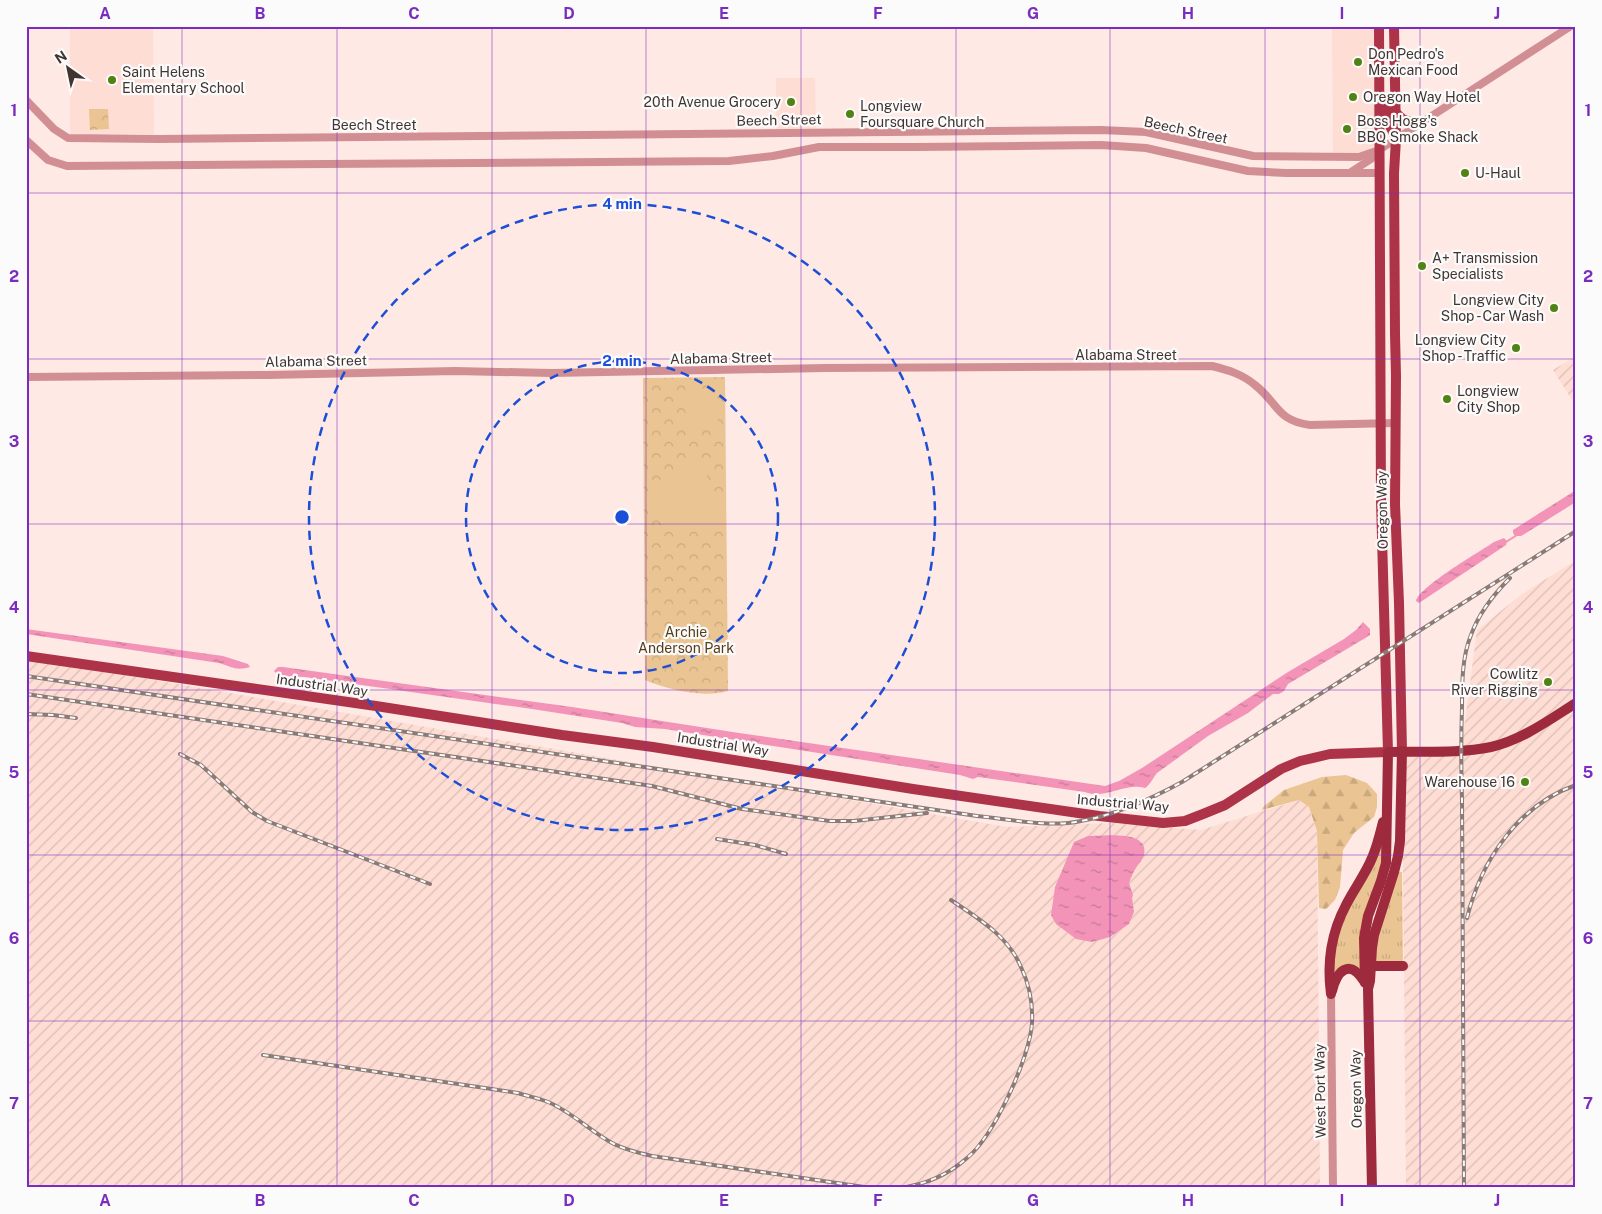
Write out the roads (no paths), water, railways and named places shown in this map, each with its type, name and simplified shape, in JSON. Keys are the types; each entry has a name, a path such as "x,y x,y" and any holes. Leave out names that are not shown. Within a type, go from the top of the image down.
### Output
{"highway":[{"name":"Industrial Way","path":"1388,752 1461,751 1492,746 1525,734 1576,703"},
{"name":"Oregon Way","path":"1366,985 1370,981 1374,935 1398,856 1402,751"},
{"name":"Oregon Way","path":"1372,1188 1364,938 1368,916 1386,863 1388,752"},
{"path":"1331,994 1329,979 1333,938 1345,906 1372,858 1387,808"},
{"path":"1371,966 1402,966"},
{"path":"1331,994 1336,977 1344,970 1356,971 1366,985"}],"main road":[{"name":"Oregon Way","path":"1379,26 1381,501 1388,752"},
{"name":"Oregon Way","path":"1394,26 1396,111 1394,173 1396,423 1394,504 1399,603 1402,751"},
{"path":"1379,94 1386,102 1387,120 1396,139"},
{"path":"1396,111 1400,118 1407,122 1420,123"},
{"name":"Industrial Way","path":"26,656 376,706 553,734 654,747 913,789 1163,823 1185,821 1225,805 1281,769 1300,761 1330,754 1388,752"}],"street":[{"name":"Beech Street","path":"26,100 54,129 68,138 159,139 1101,130 1146,132 1253,156 1359,157 1380,150 1571,26"},
{"name":"Beech Street","path":"26,140 48,160 67,166 729,160 773,156 819,147 1101,144 1146,148 1248,171 1380,173"},
{"path":"1347,174 1364,164 1380,150"},
{"name":"Alabama Street","path":"26,376 1212,366 1241,375 1256,385 1286,418 1298,424 1396,423"},
{"name":"West Port Way","path":"1331,994 1333,1188"}],"water":[{"path":"1576,490 1576,502 1521,536 1515,536 1513,530"},
{"path":"1504,538 1507,541 1506,545 1419,603 1416,601 1438,579 1494,542"},
{"path":"1363,622 1370,629 1370,635 1288,684 1284,691 1279,694 1273,694 1248,713 1208,736 1157,773 1145,788 1130,787 1100,794 978,777 973,779 960,775 665,729 635,727 622,723 532,709 305,677 279,676 274,671 278,667 283,667 572,707 1105,786 1119,781 1142,768 1288,672 1344,639"},
{"path":"26,629 223,656 248,664 250,667 237,669 219,663 26,634"},
{"path":"1088,836 1124,836 1140,841 1144,847 1144,855 1129,883 1133,895 1134,912 1129,924 1110,937 1092,942 1076,939 1056,924 1051,915 1055,887 1074,842"}],"waterway":[{"path":"1506,542 1517,535"}],"railway":[{"path":"26,676 977,816 1042,823 1069,823 1120,811 1182,782 1576,531"},
{"path":"1464,1188 1461,753 1463,670 1468,643 1478,619 1493,597 1510,578"},
{"path":"26,694 652,786 742,809 830,821 854,821 927,813"},
{"path":"26,714 76,718"},
{"path":"180,754 201,765 252,812 267,821 430,884"},
{"path":"1467,918 1482,876 1492,856 1505,838 1536,806 1555,794 1576,785"},
{"path":"717,839 755,845 786,854"},
{"path":"899,1188 926,1182 944,1174 960,1164 977,1147 999,1115 1009,1095 1018,1075 1030,1038 1032,1023 1030,995 1024,974 1015,956 1009,946 992,929 951,900"},
{"path":"263,1055 518,1093 557,1106 606,1139 637,1152 652,1156 871,1188"}],"place":[{"name":"Don Pedro's Mexican Food","path":"1358,62"},
{"name":"Saint Helens Elementary School","path":"112,80"},
{"name":"Oregon Way Hotel","path":"1353,97"},
{"name":"20th Avenue Grocery","path":"791,102"},
{"name":"Longview Foursquare Church","path":"850,114"},
{"name":"Boss Hogg's BBQ Smoke Shack","path":"1347,129"},
{"name":"U-Haul","path":"1465,173"},
{"name":"A+ Transmission Specialists","path":"1422,266"},
{"name":"Longview City Shop - Car Wash","path":"1554,308"},
{"name":"Longview City Shop - Traffic","path":"1516,348"},
{"name":"Longview City Shop","path":"1447,399"},
{"name":"Cowlitz River Rigging","path":"1548,682"},
{"name":"Warehouse 16","path":"1525,782"}],"park label":[{"name":"Archie Anderson Park","path":"686,640"}]}
